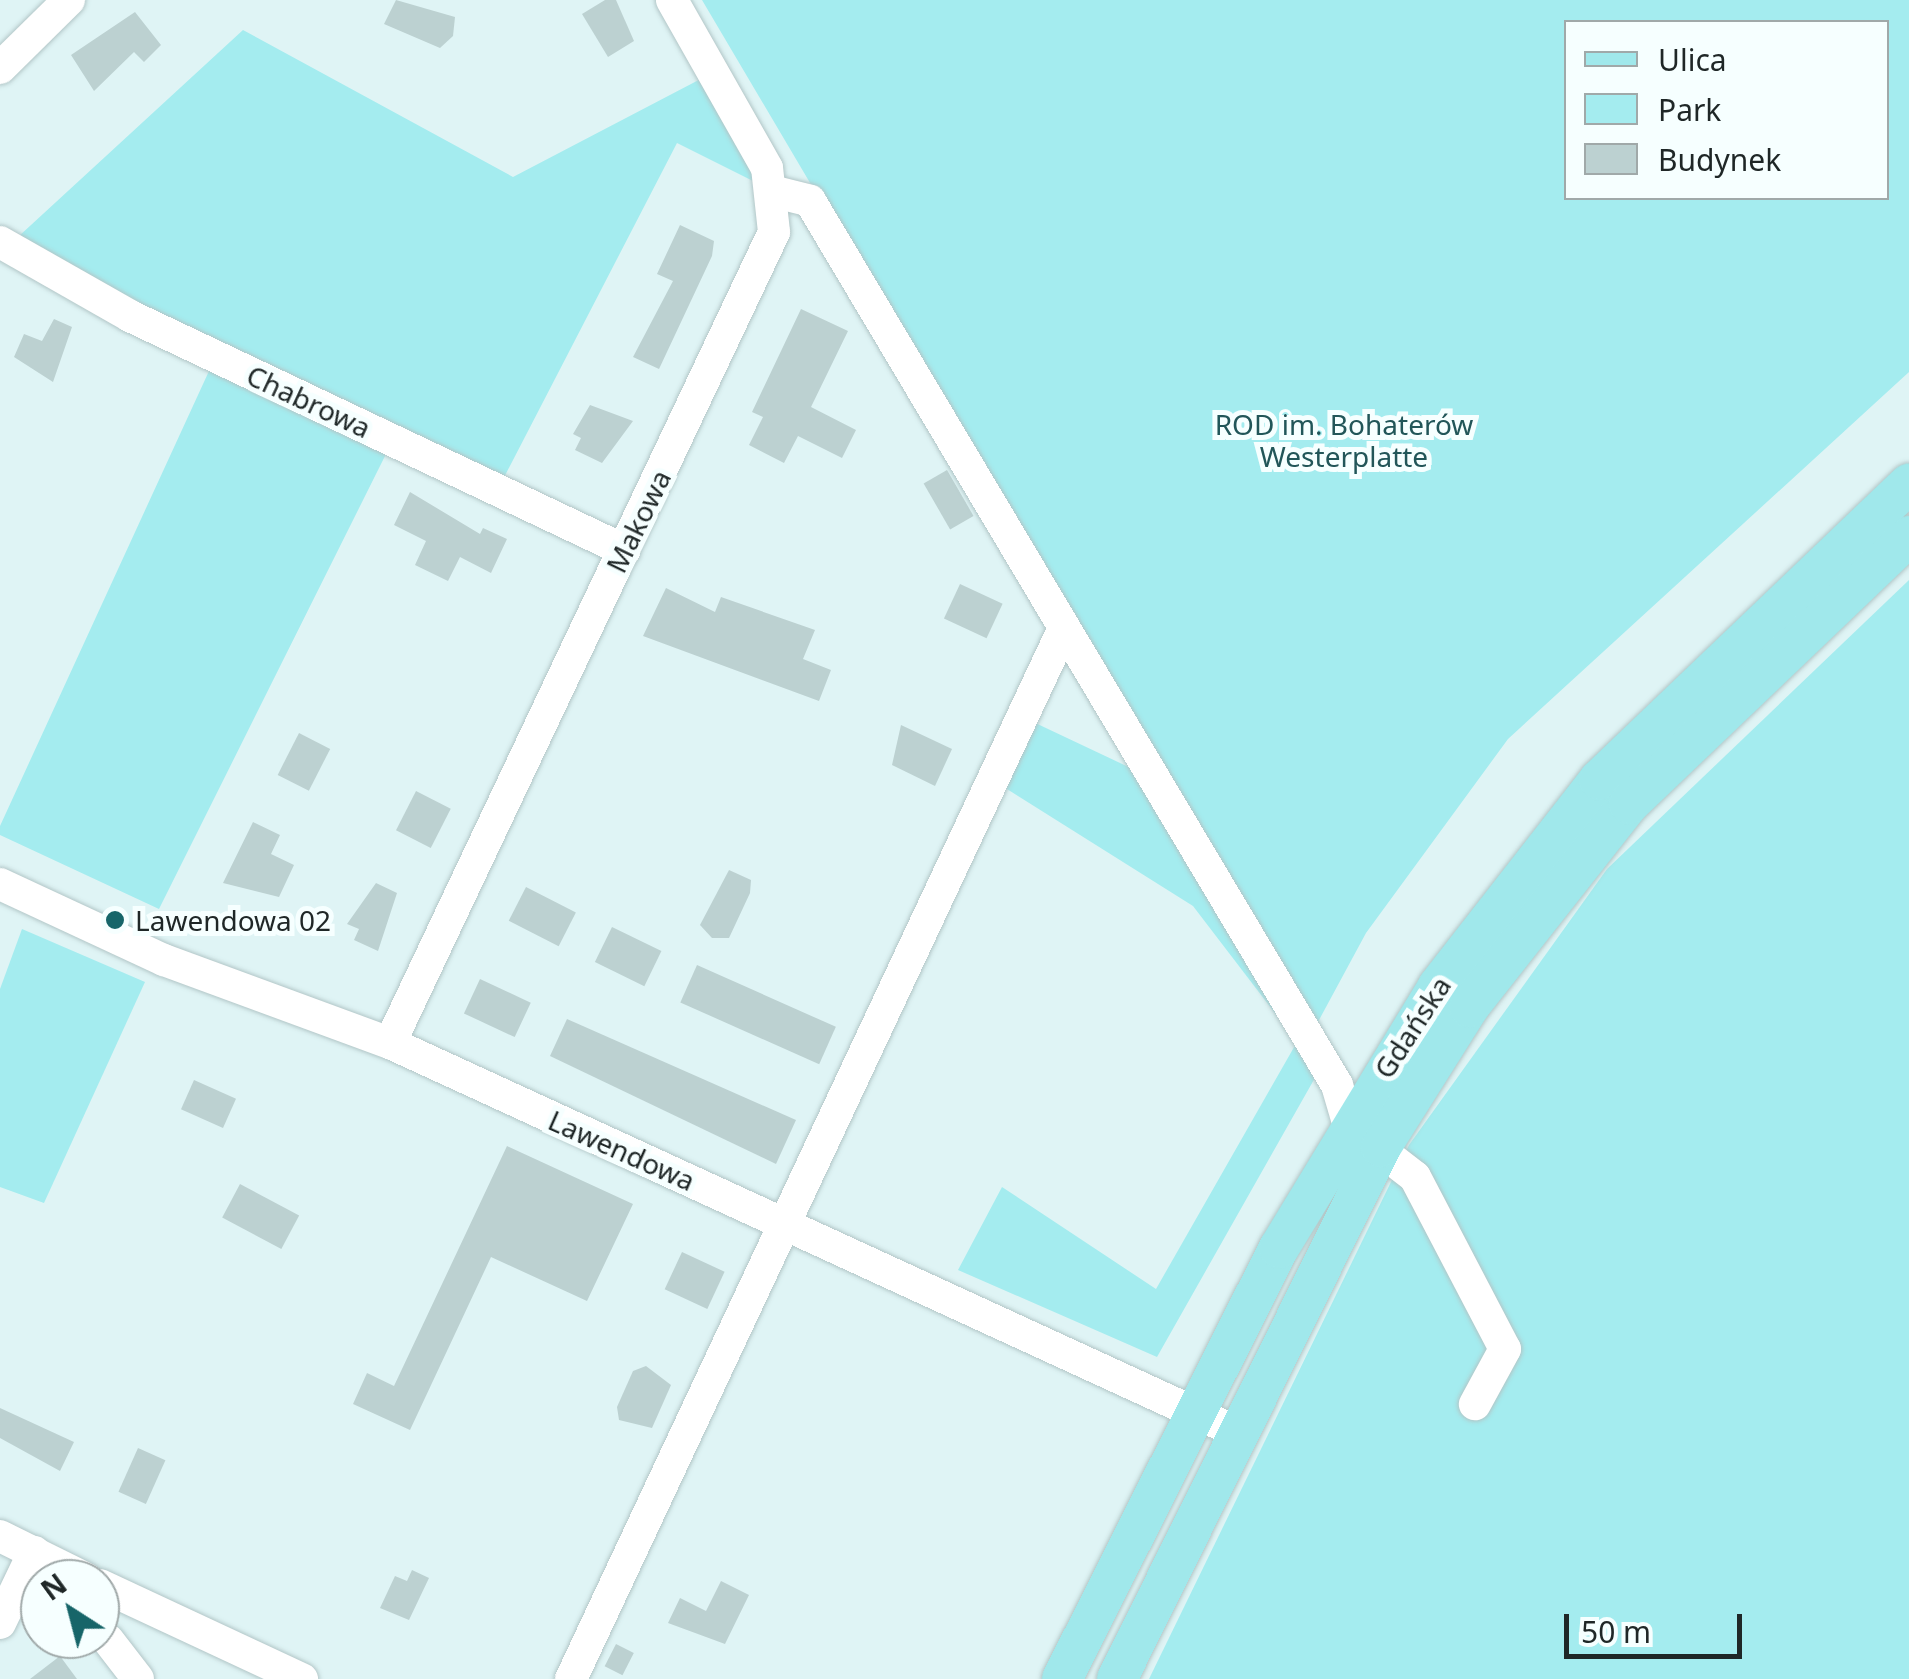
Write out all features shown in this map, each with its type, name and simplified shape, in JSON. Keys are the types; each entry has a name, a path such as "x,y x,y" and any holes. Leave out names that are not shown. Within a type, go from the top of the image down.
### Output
{"main road":[{"name":"Gdańska","path":"1062,1679 1195,1411 1365,1137 1514,879 1598,780 1909,484"},
{"name":"Gdańska","path":"1116,1679 1238,1432 1365,1137 1546,900 1721,711 1909,536"}],"street":[{"path":"0,68 69,0"},
{"path":"672,0 775,192 810,201 1365,1137 1415,1177 1504,1349 1475,1404"},
{"name":"Makowa","path":"390,1043 759,270 775,192"},
{"name":"Chabrowa","path":"0,242 130,316 624,550"},
{"path":"571,1679 1063,630"},
{"name":"Lawendowa","path":"0,884 164,960 390,1043 1238,1432"},
{"path":"0,1536 48,1559"},
{"path":"0,1623 34,1552"},
{"path":"120,1594 302,1679"},
{"path":"120,1656 138,1679"}],"green space":[{"name":"ROD im. Bohaterów Westerplatte","path":"702,0 1909,0 1909,372 1508,739 1366,933 1312,1033"},
{"path":"243,30 513,177 714,72 775,192 677,143 497,491 392,442 159,909 0,835 0,826 215,358 6,248"},
{"path":"1909,580 1909,1679 1149,1679 1409,1145 1607,869"},
{"path":"1029,720 1137,771 1320,1069 1157,1357 958,1270 1002,1187 1156,1289 1297,1042 1193,906 999,784"},
{"path":"22,929 145,982 44,1203 0,1187 0,989"}],"building":[{"path":"396,0 455,17 453,36 440,48 384,24"},
{"path":"605,0 616,0 634,41 608,57 582,14"},
{"path":"135,12 161,45 144,62 134,52 94,91 71,55"},
{"path":"680,225 714,241 712,256 659,369 633,357 673,281 657,274"},
{"path":"801,309 848,331 811,407 856,430 842,458 798,436 784,463 749,445 763,417 752,412"},
{"path":"54,319 72,327 53,382 14,357 24,334 42,341"},
{"path":"590,405 633,421 602,463 575,450 581,438 573,434"},
{"path":"947,470 974,516 950,529 924,484"},
{"path":"410,492 480,534 483,528 507,539 491,573 460,557 448,581 415,565 426,541 394,525"},
{"path":"960,584 1003,604 987,638 944,618"},
{"path":"666,588 715,612 721,597 815,630 803,659 831,670 819,701 643,636"},
{"path":"901,725 952,749 935,786 892,765"},
{"path":"299,733 330,749 309,791 278,775"},
{"path":"416,791 451,809 431,848 396,830"},
{"path":"253,822 280,835 271,854 294,865 279,897 223,883"},
{"path":"729,870 751,880 750,893 729,938 712,938 700,925"},
{"path":"376,883 397,893 378,951 354,940 359,929 347,924"},
{"path":"526,887 576,912 559,946 509,921"},
{"path":"612,927 661,951 644,986 595,962"},
{"path":"697,965 836,1027 819,1064 680,1002"},
{"path":"480,979 531,1003 515,1037 464,1013"},
{"path":"567,1019 796,1120 776,1164 550,1056"},
{"path":"194,1080 236,1099 223,1128 181,1109"},
{"path":"507,1146 633,1204 587,1301 491,1257 410,1430 353,1404 367,1373 394,1386"},
{"path":"240,1184 299,1215 281,1249 222,1218"},
{"path":"682,1252 725,1272 707,1309 665,1289"},
{"path":"646,1366 671,1385 652,1428 619,1420 617,1407 633,1371"},
{"path":"0,1408 74,1442 60,1471 0,1438"},
{"path":"138,1448 165,1460 146,1504 118,1492"},
{"path":"412,1570 429,1578 409,1620 380,1608 395,1576 407,1581"},
{"path":"721,1581 749,1595 725,1644 668,1623 680,1598 706,1611"},
{"path":"616,1644 634,1653 622,1675 605,1666"},
{"path":"56,1659 62,1659 77,1679 30,1679"}],"place":[{"name":"Lawendowa 02","path":"115,920"}]}
